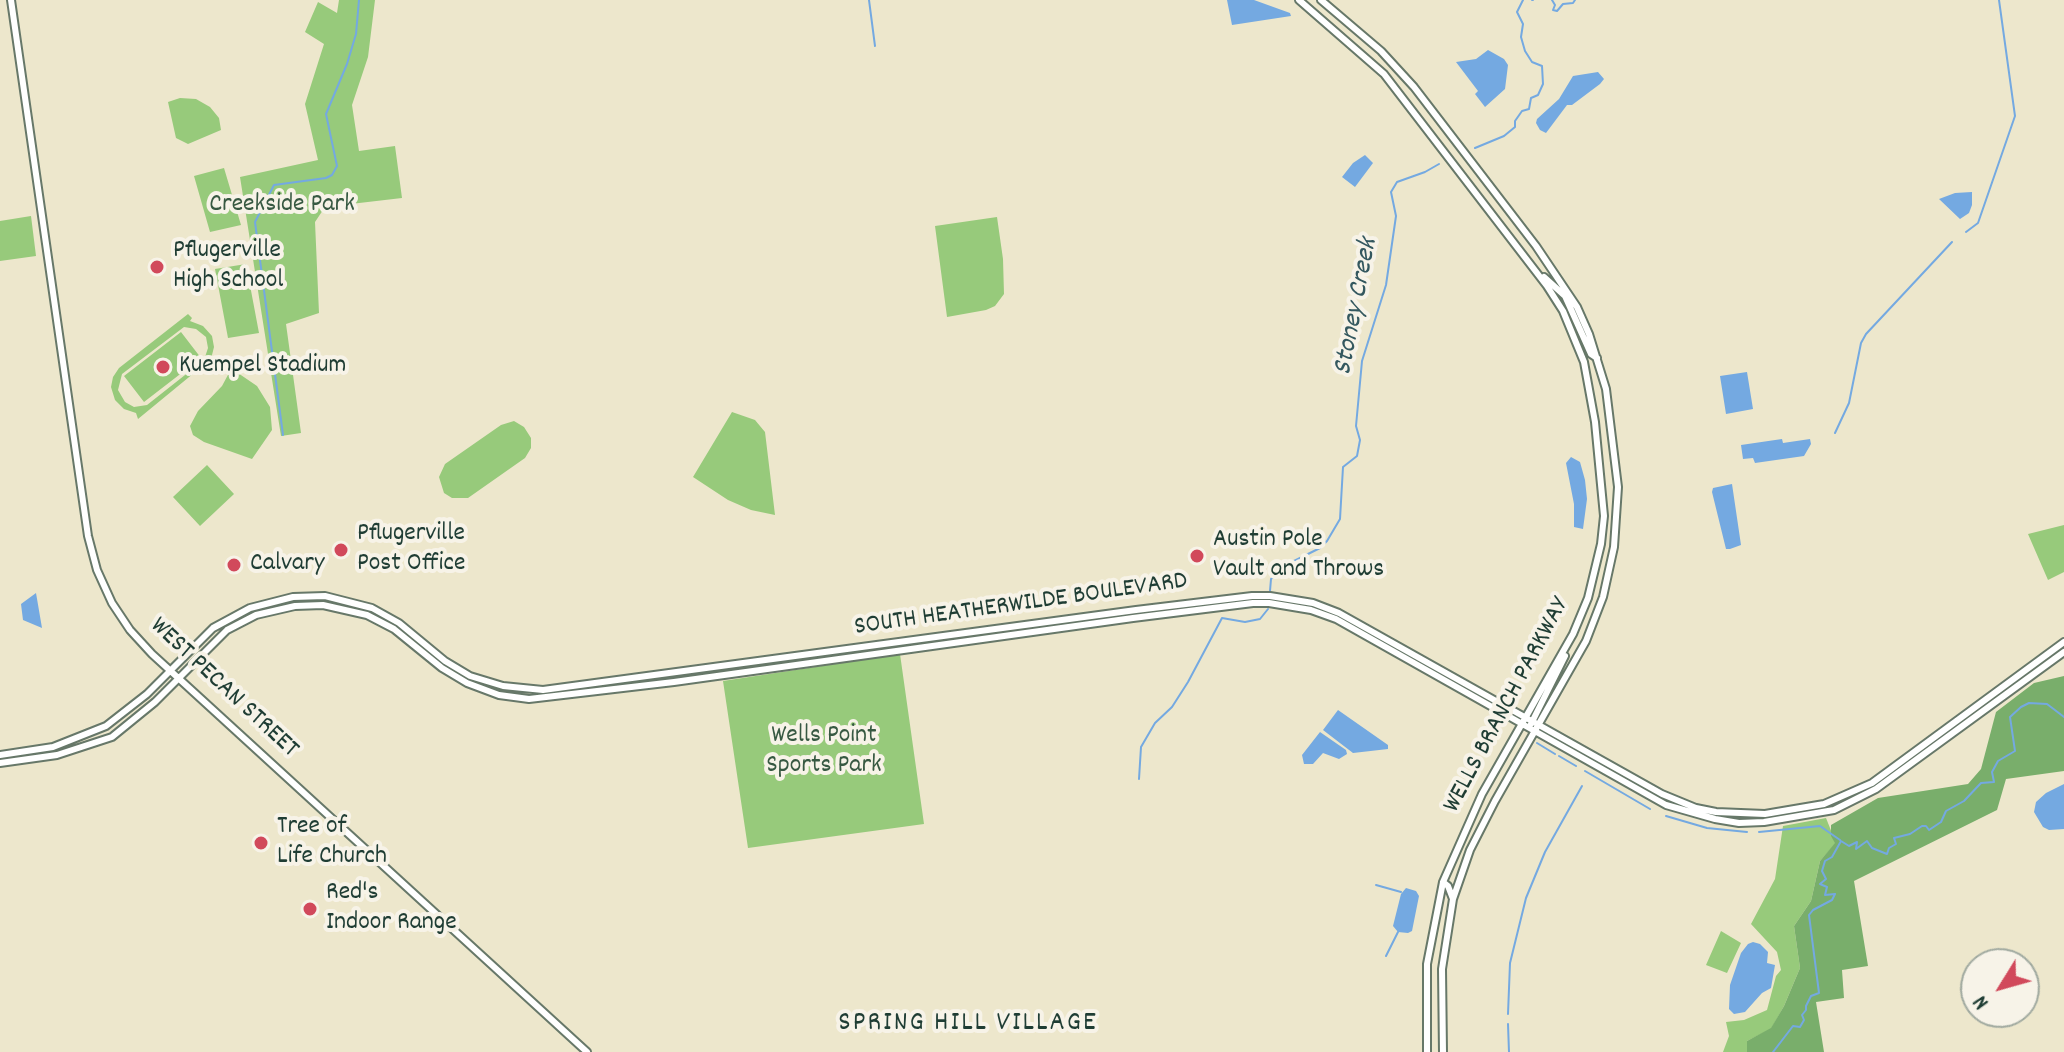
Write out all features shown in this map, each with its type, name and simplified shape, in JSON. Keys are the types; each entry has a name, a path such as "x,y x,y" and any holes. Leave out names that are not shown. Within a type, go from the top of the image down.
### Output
{"main road":[{"name":"WEST PECAN STREET","path":"11,0 91,553 105,588 138,639 170,670 587,1052"},
{"name":"WELLS BRANCH PARKWAY","path":"1299,0 1365,55 1402,97 1538,273 1563,311 1584,362 1595,422 1604,516 1601,544 1588,598 1573,634 1482,794 1443,882 1427,964 1427,1052"},
{"name":"WELLS BRANCH PARKWAY","path":"1321,0 1381,51 1414,87 1561,280 1577,307 1606,389 1618,487 1614,547 1603,597 1586,641 1470,850 1453,899 1442,969 1443,1052"},
{"path":"1402,97 1414,87"},
{"path":"1538,273 1562,292 1591,354 1597,358"},
{"path":"1601,544 1614,547"},
{"name":"SOUTH HEATHERWILDE BOULEVARD","path":"0,755 53,747 90,734 133,707 204,635 229,617 279,599 325,596 355,602 387,615 445,661 470,676 516,689 559,689 759,665 1252,596 1292,598 1339,613 1426,666 1526,720"},
{"path":"323,605 325,596"},
{"name":"SOUTH HEATHERWILDE BOULEVARD","path":"0,763 57,755 112,737 136,719 214,641 235,625 283,607 323,605 351,610 383,623 467,683 484,691 516,698 552,698 674,682 759,665"},
{"path":"383,623 387,615"},
{"path":"229,617 235,625"},
{"path":"414,646 420,639"},
{"path":"1526,720 1666,805 1694,815 1739,823 1792,819 1834,810 1873,790 2064,642"},
{"path":"1896,770 2064,652"},
{"path":"673,674 674,682"},
{"path":"90,734 94,744"},
{"path":"1448,869 1452,884 1457,888"},
{"path":"1443,882 1453,899"}],"green space":[{"name":"Creekside Park","path":"339,0 375,0 368,57 352,105 359,151 395,146 402,198 325,207 315,222 319,313 286,324 301,433 281,436 240,177 318,160 305,104 324,44 305,32 318,2 337,13"},
{"path":"180,98 196,99 210,107 219,118 221,130 188,144 176,138 168,102"},
{"path":"224,168 241,225 210,232 194,176"},
{"path":"31,216 36,256 0,261 0,221"},
{"path":"997,217 1004,294 995,306 986,310 947,317 935,226"},
{"path":"246,264 259,333 228,338 215,269"},
{"path":"188,314 192,318 190,321 203,326 212,336 214,347 211,359 138,419 136,413 124,409 115,400 111,387 119,368","holes":["184,327 196,329 206,337 208,348 204,360 147,405 134,407 125,402 118,390 122,374"]},
{"name":"Kuempel Stadium","path":"181,332 201,358 144,402 124,376"},
{"path":"235,371 257,386 270,407 272,430 252,459 204,442 193,435 190,426 198,411 222,386 229,373"},
{"path":"732,412 755,420 765,432 775,515 751,510 728,500 693,477"},
{"path":"514,421 524,427 531,438 531,448 525,458 468,498 452,498 444,493 439,477 445,464 501,425"},
{"path":"207,465 234,494 200,526 173,497"},
{"path":"2064,525 2064,572 2048,580 2028,534"},
{"name":"Wells Point Sports Park","path":"900,654 924,824 748,848 723,681"},
{"path":"2064,676 2064,771 2006,779 1997,810 1854,881 1868,966 1842,970 1844,998 1816,1002 1824,1052 1747,1052 1747,1041 1771,1028 1800,968 1794,926 1811,901 1820,861 1835,843 1831,825 1878,798 1968,784 1981,769 1996,712 2034,683"},
{"path":"1826,818 1836,843 1820,861 1811,901 1794,926 1800,968 1784,1006 1771,1029 1747,1041 1747,1052 1723,1052 1729,1036 1726,1022 1744,1020 1767,1010 1776,976 1781,970 1777,952 1751,924 1775,879 1783,826"},
{"path":"1721,931 1741,943 1727,973 1706,965"}],"water":[{"path":"1227,0 1254,0 1291,16 1232,25"},
{"path":"1488,50 1508,65 1505,89 1485,107 1475,94 1478,91 1456,62 1476,59"},
{"path":"1598,72 1604,79 1600,84 1572,105 1567,105 1546,133 1540,130 1537,119 1559,99 1573,76"},
{"path":"1365,155 1373,163 1355,187 1342,177 1353,163"},
{"path":"1972,192 1969,213 1960,219 1939,199 1955,193"},
{"path":"1747,372 1753,409 1726,414 1720,376"},
{"path":"1782,439 1783,443 1810,439 1811,444 1804,456 1755,463 1753,458 1743,459 1741,445"},
{"path":"1571,457 1580,462 1585,480 1587,499 1583,529 1574,527 1574,504 1566,463"},
{"path":"1732,484 1741,545 1726,549 1712,492 1713,488"},
{"path":"36,593 42,628 23,620 21,604"},
{"path":"1338,710 1388,745 1388,749 1353,753 1323,730"},
{"path":"1320,732 1346,750 1347,754 1339,759 1323,753 1313,764 1304,764 1302,755"},
{"path":"2064,784 2064,829 2049,830 2043,827 2034,812 2036,802"},
{"path":"1406,888 1416,891 1419,896 1412,931 1408,933 1398,932 1393,926 1401,894"},
{"path":"1753,942 1768,952 1767,963 1775,965 1771,988 1762,993 1745,1012 1734,1014 1729,1009 1730,985 1741,953"}],"waterway":[{"path":"283,435 255,222 274,185 326,178 337,166 326,114 356,34 359,0"},
{"path":"869,0 875,46"},
{"name":"Stoney Creek","path":"1475,148 1504,136 1515,127 1515,121 1522,111 1529,109 1531,98 1538,95 1543,84 1542,66 1532,62 1521,37 1523,24 1517,12 1523,0"},
{"name":"Stoney Creek","path":"1552,0 1555,5 1553,10 1557,11 1563,4 1575,0"},
{"path":"1966,232 1978,223 2015,116 1999,0"},
{"name":"Stoney Creek","path":"1270,591 1271,579 1288,564 1320,548 1340,519 1343,467 1357,456 1360,440 1356,426 1362,361 1386,285 1396,216 1391,192 1397,182 1439,164"},
{"path":"1835,433 1849,403 1861,343 1866,334 1952,242"},
{"path":"1139,779 1141,747 1155,723 1172,707 1188,682 1222,618 1245,622 1260,619 1268,609"},
{"path":"1773,1052 1793,1026 1800,1027 1811,996 1819,993 1809,915 1832,900 1835,894 1825,895 1827,887 1820,884 1826,879 1822,871 1825,861 1832,857 1841,841 1849,846 1857,842 1856,849 1867,841 1872,848 1887,854 1889,848 1896,844 1894,838 1910,834 1922,826 1929,830 1941,822 1946,811 1964,801 1981,783 1994,782 1992,772 1998,761 2015,751 2010,717 2021,707 2029,703 2047,704 2064,717"},
{"path":"1537,743 1555,754"},
{"path":"1559,756 1576,766"},
{"path":"1585,771 1650,809"},
{"path":"1508,1014 1510,963 1526,898 1545,852 1582,786"},
{"path":"1666,816 1707,828 1747,832"},
{"path":"1759,832 1820,826 1840,840"},
{"path":"1376,885 1401,892"},
{"path":"1386,956 1398,932"},
{"path":"1508,1024 1509,1052"}],"place":[{"name":"Pflugerville High School","path":"157,267"},
{"name":"Kuempel Stadium","path":"163,367"},
{"name":"Pflugerville Post Office","path":"341,550"},
{"name":"Austin Pole Vault and Throws","path":"1197,556"},
{"name":"Calvary","path":"234,565"},
{"name":"Tree of Life Church","path":"261,843"},
{"name":"Red's Indoor Range","path":"310,909"}],"district":[{"name":"SPRING HILL VILLAGE","path":"968,1025"}]}
